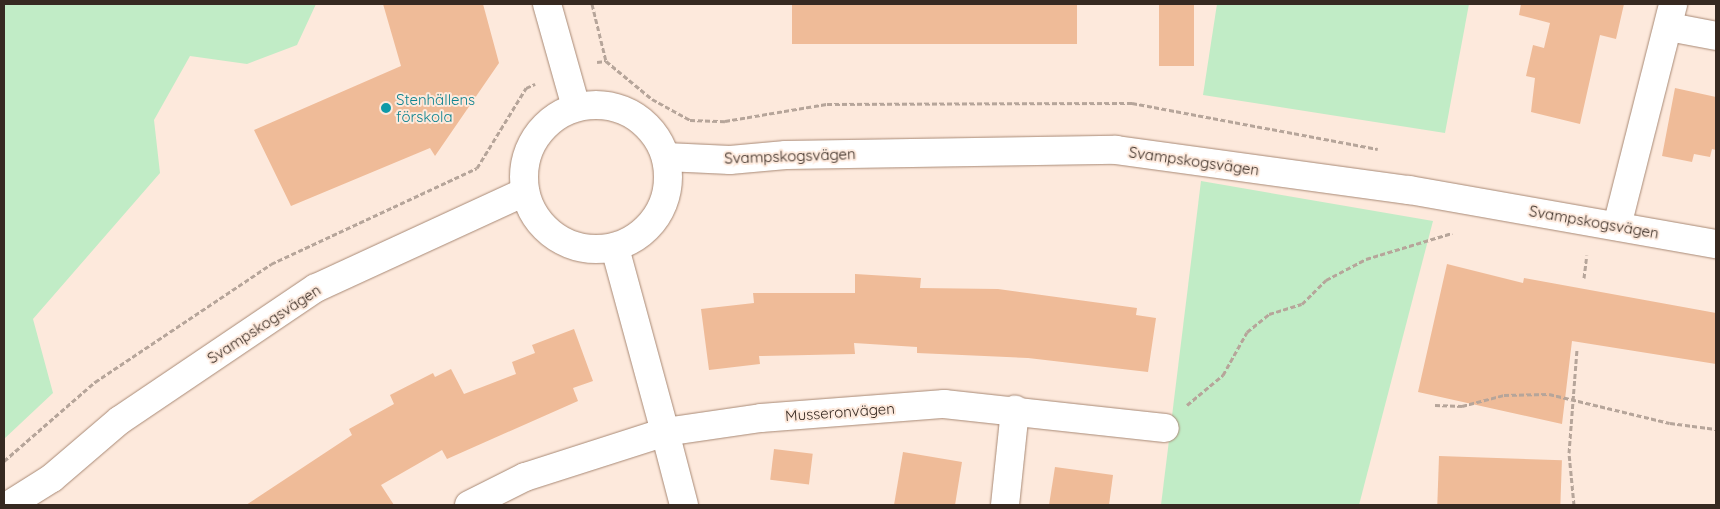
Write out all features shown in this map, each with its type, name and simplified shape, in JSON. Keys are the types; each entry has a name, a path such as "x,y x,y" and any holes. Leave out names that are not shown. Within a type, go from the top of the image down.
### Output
{"street":[{"path":"547,4 576,108"},
{"path":"1617,226 1671,15 1716,36"},
{"path":"606,105 630,113 655,134 666,157 668,190 660,213 638,237 615,248 576,248 554,236 534,216 524,192 525,161 535,138 553,118 576,108 606,105"},
{"name":"Svampskogsvägen","path":"666,157 730,160 1116,150 1409,190 1716,244"},
{"name":"Svampskogsvägen","path":"28,505 52,478 120,420 316,288 524,192"},
{"path":"615,248 684,505"},
{"name":"Musseronvägen","path":"468,505 525,477 665,432 761,418 944,404 1015,410 1165,428"},
{"path":"1005,505 1015,410"},
{"name":"Svampskogsvägen","path":"9,505 52,478"}],"path":[{"path":"592,4 606,61"},
{"path":"1165,428 1203,388 1223,375 1247,332 1270,314 1302,304 1326,280 1366,259 1459,233"},
{"path":"1584,278 1587,250"},
{"path":"1574,505 1569,453 1577,350"},
{"path":"1435,405 1462,406 1504,395 1574,398 1670,423 1716,429"}],"green space":[{"path":"4,4 316,4 297,45 247,64 190,56 154,120 160,173 33,319 53,393 4,439"},
{"path":"1217,4 1469,4 1445,133 1203,95"},
{"path":"1201,181 1433,221 1359,505 1161,505"}],"building":[{"name":"Stenhällens förskola","path":"383,4 483,4 499,63 435,156 430,148 291,206 254,130 401,66"},
{"path":"792,4 1077,4 1077,44 792,44"},
{"path":"1159,4 1194,4 1194,66 1159,66"},
{"path":"1521,4 1624,4 1616,39 1600,35 1580,124 1531,112 1535,78 1526,76 1533,45 1544,48 1550,23 1519,15"},
{"path":"1675,88 1716,97 1716,150 1712,149 1710,157 1694,154 1692,162 1662,156"},
{"path":"1447,264 1523,283 1524,278 1716,313 1716,364 1572,341 1562,424 1418,392"},
{"path":"855,274 921,278 920,288 998,289 1137,308 1136,315 1156,318 1148,372 1028,358 917,353 917,347 854,343 855,354 759,356 760,364 709,370 701,309 754,303 753,293 855,293"},
{"path":"574,329 593,381 573,388 578,401 447,459 442,450 381,485 394,505 246,505 352,435 349,429 394,404 390,395 433,373 435,377 451,369 464,394 516,374 512,362 535,353 532,345"},
{"path":"774,449 813,454 809,485 770,480"},
{"path":"903,452 962,462 955,505 894,505"},
{"path":"1439,456 1562,460 1560,505 1437,505"},
{"path":"1055,467 1113,475 1109,505 1049,505"}],"place":[{"name":"Stenhällens förskola","path":"386,108"}]}
